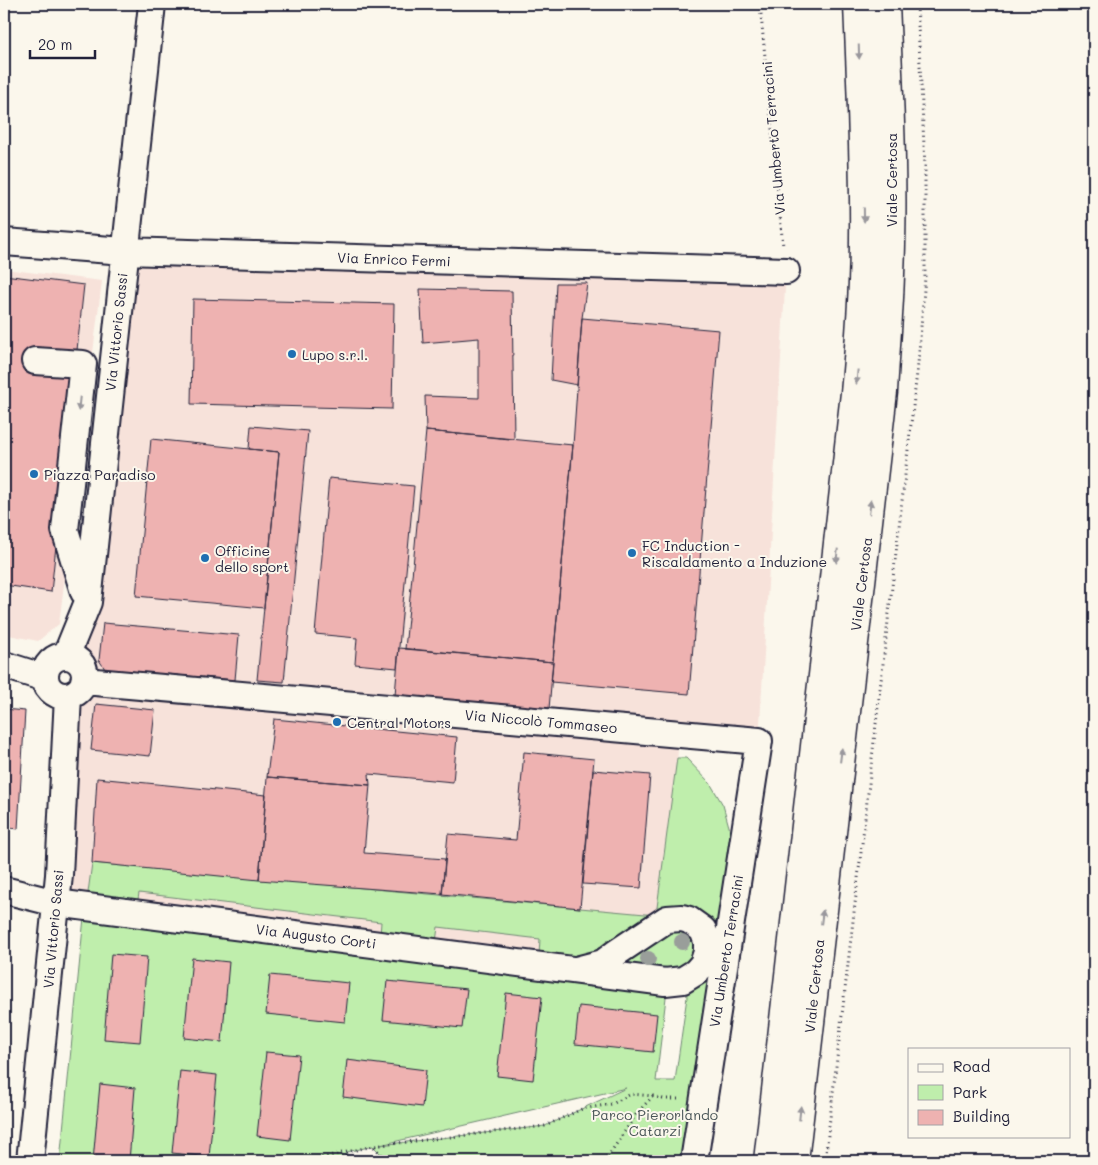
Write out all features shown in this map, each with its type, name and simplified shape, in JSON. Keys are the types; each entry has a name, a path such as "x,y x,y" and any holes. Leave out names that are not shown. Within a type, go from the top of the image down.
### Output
{"main road":[{"name":"Viale Certosa","path":"768,1161 859,349 864,236 858,4"},
{"name":"Viale Certosa","path":"794,1161 883,392 891,226 891,138 885,4"}],"street":[{"name":"Via Vittorio Sassi","path":"66,656 88,602 152,4"},
{"name":"Via Enrico Fermi","path":"4,242 125,251 786,271"},
{"path":"35,361 83,364 65,530 88,602"},
{"path":"66,656 77,660 84,670 76,688 62,696 50,690 45,678 49,665 54,660 66,656"},
{"path":"4,665 45,678"},
{"name":"Via Vittorio Sassi","path":"30,1161 76,688"},
{"name":"Via Niccolò Tommaseo","path":"76,688 759,740"},
{"name":"Via Umberto Terracini","path":"694,1161 759,740"},
{"name":"Via Augusto Corti","path":"4,890 56,903 576,970"}],"path":[{"name":"Via Umberto Terracini","path":"760,4 786,271"},
{"path":"307,1161 373,1146 545,1126 582,1109 612,1104 631,1094 663,1099 679,1099 701,1114"},
{"path":"605,1161 637,1113 653,1096"},
{"path":"373,1146 383,1156 383,1161"},
{"path":"346,1161 347,1152"}],"shaded area":[{"path":"125,251 786,271 759,741 679,733 667,919 603,963 56,903"},
{"name":"Piazza Paradiso","path":"4,269 102,281 59,624 38,641 4,634"}],"green space":[{"name":"Parco Pierorlando Catarzi","path":"677,758 686,758 710,783 723,805 731,834 694,1161 383,1161 383,1156 373,1146 347,1152 345,1161 60,1161 85,907 667,989 656,1081 675,1081 687,997 686,987 703,916 616,953 568,958 539,955 540,939 438,927 436,942 380,936 381,922 139,893 137,906 87,900 92,863 656,915","holes":["626,1088 545,1126 380,1145"]},
{"path":"667,927 700,936 687,972 629,965 629,956"}],"building":[{"name":"Piazza Paradiso","path":"4,275 84,285 51,592 4,585"},
{"path":"556,283 587,283 582,318 577,385 551,380"},
{"path":"420,289 512,291 514,439 426,431 425,396 479,398 479,338 423,343"},
{"name":"Lupo s.r.l.","path":"193,299 394,304 392,409 191,404"},
{"name":"FC Induction - Riscaldamento a Induzione","path":"582,318 719,330 689,694 551,682 573,445"},
{"path":"251,426 308,431 284,682 257,680 279,452 249,449"},
{"path":"426,431 573,445 553,662 405,649"},
{"path":"151,439 279,452 264,608 136,596"},
{"path":"329,478 414,486 397,668 355,664 357,638 315,634"},
{"path":"103,623 239,635 235,680 105,669 99,660"},
{"path":"399,648 553,662 549,709 395,695"},
{"path":"96,704 155,710 150,756 91,750"},
{"path":"4,709 25,711 18,829 4,827"},
{"path":"274,719 457,737 453,782 369,774 370,785 267,777"},
{"path":"524,752 594,759 580,908 442,894 448,834 516,840"},
{"path":"593,770 650,775 641,888 583,884"},
{"path":"267,777 370,785 364,853 445,859 442,894 259,880"},
{"path":"97,778 266,795 259,880 92,863"},
{"path":"4,950 6,950 4,974"},
{"path":"111,954 147,957 140,1042 104,1039"},
{"path":"192,958 229,962 222,1042 184,1038"},
{"path":"270,975 349,983 345,1022 266,1014"},
{"path":"387,981 467,989 462,1028 383,1020"},
{"path":"506,993 542,997 533,1080 497,1076"},
{"path":"579,1006 657,1014 653,1052 575,1044"},
{"path":"266,1052 299,1055 290,1140 257,1136"},
{"path":"347,1060 426,1070 422,1107 343,1097"},
{"path":"180,1071 217,1075 209,1157 172,1153"},
{"path":"100,1084 135,1088 129,1161 93,1161"}],"place":[{"name":"Lupo s.r.l.","path":"292,354"},
{"name":"Piazza Paradiso","path":"34,474"},
{"name":"FC Induction - Riscaldamento a Induzione","path":"632,553"},
{"name":"Officine dello sport","path":"205,558"},
{"name":"Central Motors","path":"337,722"}]}
